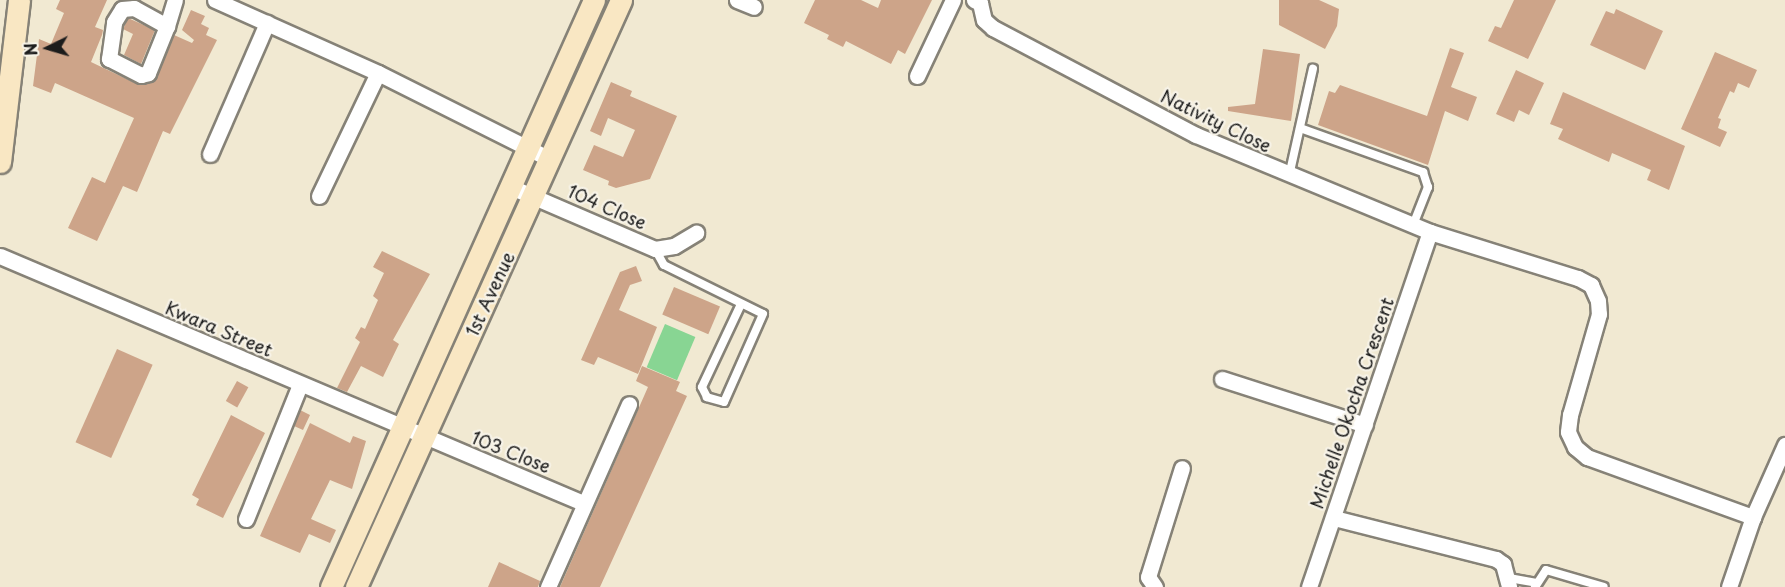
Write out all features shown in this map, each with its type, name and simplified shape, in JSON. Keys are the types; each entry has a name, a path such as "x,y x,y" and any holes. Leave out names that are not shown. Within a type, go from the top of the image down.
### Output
{"street":[{"path":"0,162 4,88 19,0"},
{"path":"168,27 134,8 122,9 114,22 109,59 141,75 148,73 168,27 175,0"},
{"path":"215,0 378,73 550,159"},
{"name":"1st Avenue","path":"331,587 594,0"},
{"name":"1st Avenue","path":"356,587 621,0"},
{"path":"737,0 754,7"},
{"path":"917,76 953,0"},
{"name":"Nativity Close","path":"974,0 980,3 984,20 993,28 1196,135 1288,176 1431,232 1578,278 1591,285 1598,301 1599,314 1570,416 1568,432 1575,447 1587,457 1753,517"},
{"path":"210,153 267,23"},
{"path":"319,196 354,117 378,73"},
{"name":"104 Close","path":"511,187 655,249 674,246 696,233"},
{"name":"Michelle Okocha Crescent","path":"1309,587 1431,232"},
{"name":"Kwara Street","path":"0,256 424,438"},
{"path":"1222,379 1365,425"},
{"path":"246,519 300,385"},
{"path":"548,587 629,405"},
{"name":"103 Close","path":"424,438 584,503"},
{"path":"1729,587 1753,517 1785,445"},
{"path":"1155,587 1148,577 1182,468"},
{"path":"1334,518 1496,559 1503,564 1509,583"}],"lane":[{"path":"1288,176 1313,69"},
{"path":"1300,128 1423,172 1428,187 1413,225"},
{"path":"655,249 664,265 763,314 763,320 724,402 707,397 702,387 741,304"},
{"path":"1509,583 1536,585 1546,570 1604,587"}],"green space":[{"path":"665,324 695,337 677,380 647,367"}],"building":[{"path":"60,0 107,0 95,27 103,30 91,62 137,84 155,80 174,35 192,43 194,40 182,30 191,10 205,16 201,24 209,28 206,35 217,40 170,134 163,131 137,192 123,186 97,241 68,228 92,177 105,183 134,118 55,83 51,93 33,86 39,39 51,44 64,13 56,9"},
{"path":"815,0 861,0 878,8 881,0 932,0 905,54 898,50 891,64 846,41 843,47 827,39 829,35 804,23"},
{"path":"1279,0 1319,0 1339,9 1337,26 1325,49 1279,25"},
{"path":"1514,0 1556,0 1528,59 1488,41 1495,26 1501,28"},
{"path":"1616,9 1663,31 1645,70 1590,45 1606,11 1614,14"},
{"path":"128,18 155,30 141,64 124,55 133,34 123,29"},
{"path":"1450,48 1464,53 1451,87 1477,97 1468,121 1445,111 1428,165 1318,125 1329,91 1335,93 1340,85 1427,116"},
{"path":"1263,49 1300,54 1291,121 1228,111 1228,107 1255,104"},
{"path":"1715,52 1757,70 1749,88 1738,83 1734,93 1730,91 1718,118 1721,119 1718,128 1727,132 1720,147 1681,129"},
{"path":"1516,70 1544,83 1529,115 1519,110 1514,122 1496,114"},
{"path":"611,82 632,91 630,96 677,116 650,179 616,188 608,185 609,181 583,170 594,145 623,157 635,130 608,118 601,136 590,131"},
{"path":"1563,92 1685,146 1669,190 1647,180 1651,170 1612,153 1609,162 1558,139 1563,129 1550,124"},
{"path":"382,251 430,274 393,340 399,344 383,377 361,366 347,392 337,388 360,342 355,338 361,327 365,329 378,300 373,296 384,273 373,267"},
{"path":"636,266 642,281 630,285 619,310 657,327 638,374 598,357 594,365 581,360 620,272"},
{"path":"674,287 720,307 708,334 662,315"},
{"path":"117,349 153,365 111,458 76,442"},
{"path":"642,366 680,382 676,391 687,396 600,587 560,587 648,387 636,381"},
{"path":"237,381 248,387 237,407 226,401"},
{"path":"300,410 310,415 303,430 294,426"},
{"path":"231,415 265,433 223,518 196,505 199,499 192,495"},
{"path":"310,423 350,443 353,436 366,441 352,489 330,480 311,519 336,530 330,543 309,534 300,553 260,536"},
{"path":"499,562 540,581 538,587 488,587"}]}
